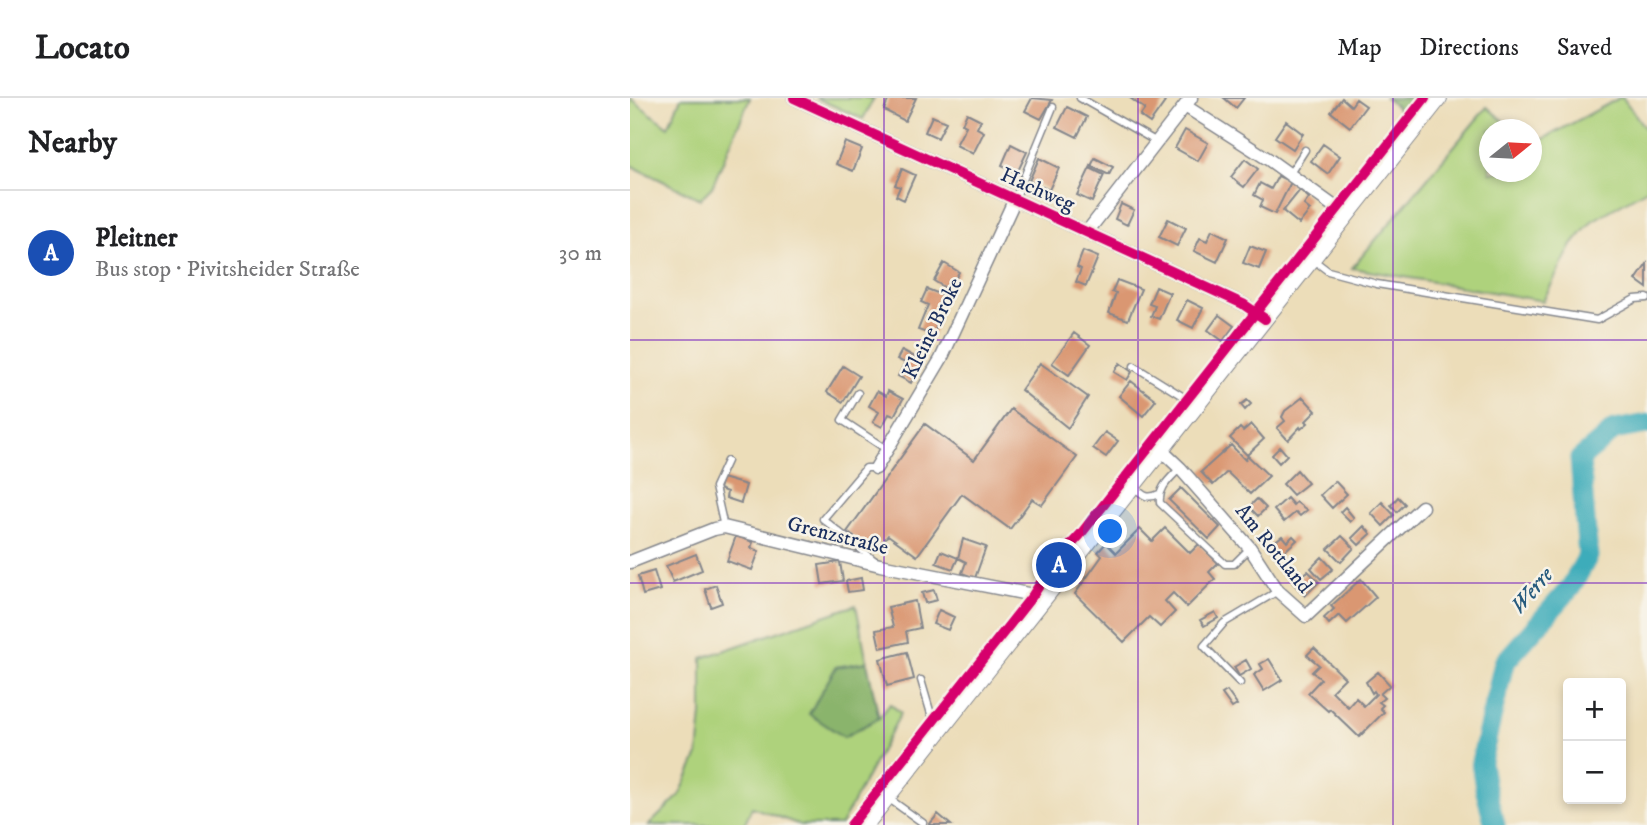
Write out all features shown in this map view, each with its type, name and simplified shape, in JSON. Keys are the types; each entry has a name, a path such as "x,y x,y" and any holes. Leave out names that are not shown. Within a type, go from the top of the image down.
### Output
{"main road":[{"path":"864,825 1133,485 1157,446 1196,405 1265,319 1308,255 1346,215 1438,98"}],"street":[{"name":"Hachweg","path":"794,98 1242,304 1265,319"},
{"path":"1087,232 1188,102 1346,215"},
{"name":"Kleine Broke","path":"876,468 941,359 1014,201"},
{"name":"Am Rottland","path":"1157,446 1180,468 1250,548 1278,591 1306,616 1422,507"},
{"path":"630,562 724,527"},
{"name":"Grenzstraße","path":"724,527 880,565 1033,594 1041,601"}],"lane":[{"path":"1080,98 1157,142"},
{"path":"1014,201 1053,107"},
{"path":"1289,174 1305,150"},
{"path":"1308,255 1328,271 1377,284 1597,320 1635,299 1647,298"},
{"path":"1134,366 1196,405"},
{"path":"858,393 842,420 888,450"},
{"path":"724,527 715,487 727,461"},
{"path":"876,468 866,468 824,519 880,565"},
{"path":"1133,485 1146,497 1151,498 1159,494 1180,468"},
{"path":"1159,494 1160,503 1224,564 1234,565 1250,548"},
{"path":"1240,683 1204,646 1224,623 1278,591"},
{"path":"921,680 933,721 940,728"},
{"path":"886,797 923,823"}],"green space":[{"path":"630,98 668,127 681,98 750,98 712,187 700,199 630,165"},
{"path":"816,98 874,98 863,119"},
{"path":"1386,98 1416,98 1404,114"},
{"path":"1619,98 1623,98 1647,131 1647,189 1592,221 1572,245 1543,301 1352,268 1487,107 1501,119 1479,119 1479,182 1542,182 1542,140"},
{"path":"856,605 867,662 836,667 879,718 890,704 901,713 841,825 800,825 752,807 744,825 649,825 679,796 698,755 702,714 702,658"},
{"path":"867,662 879,718 844,737 809,714 836,667"}],"building":[{"path":"889,98 916,98 905,121 884,110"},
{"path":"1032,98 1052,100 1041,119 1025,111"},
{"path":"1130,98 1159,98 1165,102 1150,123 1140,116 1145,109"},
{"path":"1224,98 1244,98 1236,108"},
{"path":"1342,98 1351,106 1356,99 1366,106 1350,127 1331,112"},
{"path":"1067,107 1087,117 1077,137 1057,127"},
{"path":"967,113 981,120 977,128 984,132 973,154 956,145 966,126 962,124"},
{"path":"932,116 946,122 938,138 925,132"},
{"path":"1286,121 1303,134 1293,149 1275,137"},
{"path":"1185,130 1208,143 1198,161 1175,148"},
{"path":"845,142 862,149 853,171 836,164"},
{"path":"1011,144 1027,152 1017,173 1002,165"},
{"path":"1323,144 1340,156 1328,174 1311,161"},
{"path":"1039,158 1059,168 1049,190 1029,181"},
{"path":"1095,158 1113,167 1109,175 1091,166"},
{"path":"1245,159 1258,169 1244,187 1231,177"},
{"path":"1090,168 1104,175 1092,202 1077,195"},
{"path":"902,169 915,175 904,200 896,196 900,187 895,185"},
{"path":"1278,176 1291,182 1275,214 1260,207 1263,200 1254,195 1260,183 1271,189"},
{"path":"1300,190 1309,198 1304,205 1310,210 1299,224 1283,211"},
{"path":"1121,204 1134,210 1127,225 1115,219"},
{"path":"1168,219 1186,228 1177,246 1159,237"},
{"path":"1212,230 1228,238 1217,262 1194,251 1200,238 1207,241"},
{"path":"1250,246 1266,252 1259,269 1243,263"},
{"path":"1083,251 1098,257 1086,286 1076,282 1081,269 1077,267"},
{"path":"944,263 959,272 949,290 934,281"},
{"path":"1647,264 1647,288 1636,280"},
{"path":"1117,280 1141,289 1128,320 1109,313"},
{"path":"1156,287 1170,293 1159,319 1151,316 1155,306 1149,304"},
{"path":"927,289 945,296 933,335 918,330 928,305 921,302"},
{"path":"1187,300 1203,308 1193,328 1177,320"},
{"path":"1219,315 1234,326 1223,341 1208,330"},
{"path":"1074,333 1090,345 1069,375 1052,363"},
{"path":"902,350 922,361 911,383 898,376 905,363 897,359"},
{"path":"1040,363 1088,397 1068,428 1021,390"},
{"path":"1120,363 1132,372 1127,380 1114,372"},
{"path":"843,366 859,376 843,402 827,392"},
{"path":"1131,381 1156,400 1143,416 1119,396"},
{"path":"877,391 886,396 888,391 903,399 894,416 889,414 882,427 873,422 879,412 869,406"},
{"path":"1303,397 1316,411 1306,421 1308,423 1301,429 1300,427 1288,440 1277,428 1285,421 1282,417 1285,411"},
{"path":"1247,400 1251,404 1245,410 1241,405"},
{"path":"1011,409 1077,457 1042,505 1032,499 1010,529 962,494 917,556 888,535 880,545 872,539 867,546 847,532 925,424 974,460"},
{"path":"1251,424 1264,439 1247,455 1230,438 1240,428 1243,431"},
{"path":"1105,432 1118,441 1106,457 1093,448"},
{"path":"1231,445 1245,460 1248,456 1269,476 1250,494 1227,472 1213,485 1201,472"},
{"path":"1280,447 1287,455 1279,463 1272,455"},
{"path":"1297,470 1308,483 1293,495 1283,484"},
{"path":"722,478 746,485 741,503 726,498 727,492 719,489"},
{"path":"1335,481 1347,494 1332,508 1320,495"},
{"path":"1181,488 1220,527 1209,539 1169,500"},
{"path":"1398,497 1405,504 1397,512 1391,505"},
{"path":"1287,498 1293,505 1296,502 1307,510 1300,516 1296,512 1284,522 1274,510"},
{"path":"1257,499 1266,508 1258,516 1249,507"},
{"path":"1382,502 1394,515 1383,526 1371,513"},
{"path":"1345,507 1354,518 1350,522 1340,512"},
{"path":"1364,526 1371,534 1359,545 1352,538"},
{"path":"1165,528 1190,553 1199,544 1218,563 1209,572 1215,579 1187,607 1173,593 1165,601 1175,612 1160,627 1149,617 1124,642 1075,594 1102,556 1098,552 1106,543 1116,553 1140,529 1152,541"},
{"path":"736,536 753,542 751,548 759,551 752,570 727,561"},
{"path":"1282,536 1287,542 1293,536 1297,540 1277,558 1268,547"},
{"path":"1342,536 1354,548 1341,562 1328,549"},
{"path":"963,539 986,547 975,578 962,573 966,562 958,558"},
{"path":"941,551 958,558 953,569 936,563"},
{"path":"696,554 702,570 673,582 666,566"},
{"path":"1322,557 1333,569 1321,579 1311,568"},
{"path":"840,562 843,581 822,584 819,565"},
{"path":"654,571 660,590 643,595 638,576"},
{"path":"1308,571 1319,582 1305,596 1293,583"},
{"path":"861,578 863,590 848,592 846,581"},
{"path":"1361,579 1376,597 1347,623 1339,615 1329,624 1324,618 1334,609 1331,606"},
{"path":"716,585 722,603 711,607 705,589"},
{"path":"934,590 937,600 925,603 922,593"},
{"path":"915,601 920,628 906,631 908,642 880,648 876,630 893,627 888,607"},
{"path":"939,610 954,617 948,630 933,624"},
{"path":"1215,612 1218,618 1204,626 1200,620"},
{"path":"1314,648 1345,678 1332,691 1348,707 1356,698 1364,706 1376,694 1374,691 1372,693 1366,682 1378,672 1390,685 1380,694 1384,698 1379,702 1383,705 1380,708 1384,712 1359,737 1330,709 1328,711 1308,693 1321,679 1312,672 1319,665 1307,655"},
{"path":"907,652 914,679 887,686 880,659"},
{"path":"1269,659 1282,680 1264,691 1254,675 1263,669 1260,664"},
{"path":"1246,660 1251,669 1239,676 1234,667"},
{"path":"1227,691 1237,705 1232,708 1222,694"},
{"path":"938,814 951,825 929,825"}],"waterway":[{"name":"Werre","path":"1495,825 1481,762 1504,663 1571,587 1588,556 1580,459 1614,430 1647,424"}],"cycle path":[{"path":"794,98 1243,304 1265,319"},
{"path":"851,825 1033,595 1053,564 1080,535 1425,98"}],"place":[{"name":"Pleitner","path":"1059,565"}]}
